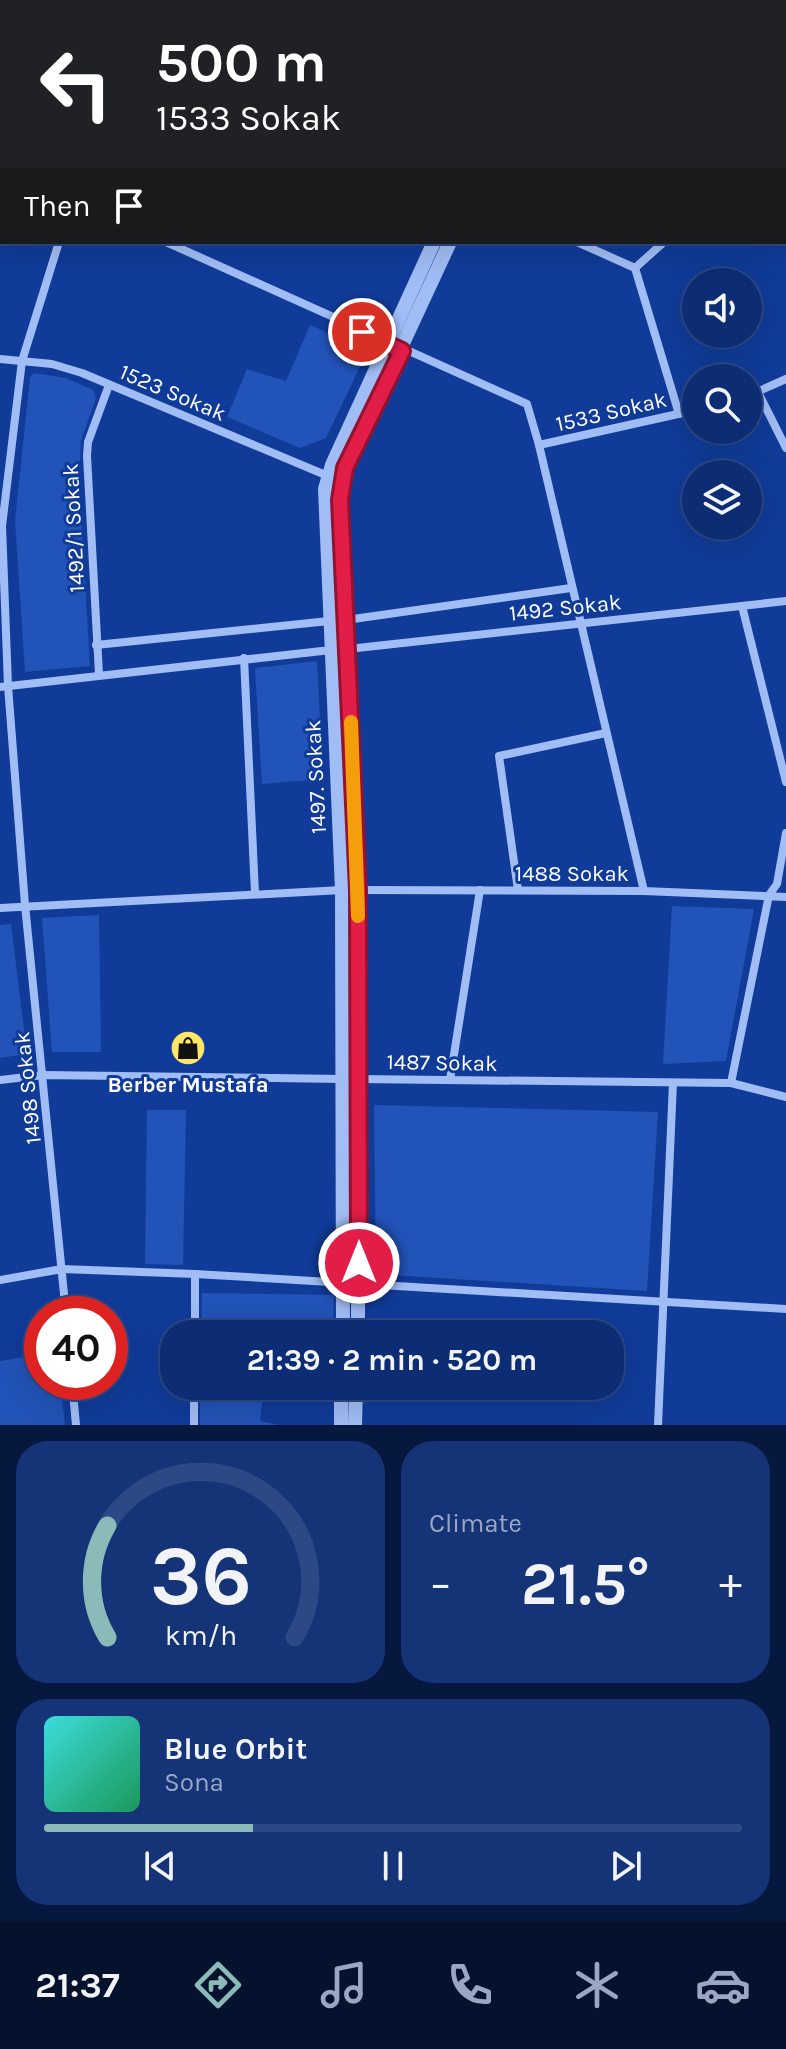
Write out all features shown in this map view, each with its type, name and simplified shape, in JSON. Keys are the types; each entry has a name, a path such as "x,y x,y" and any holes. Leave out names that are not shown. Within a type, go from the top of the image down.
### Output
{"street":[{"name":"1498 Sokak","path":"58,244 22,361 1,526 4,686 64,1296"},
{"name":"1533 Sokak","path":"170,244 396,348 527,404 539,445 682,413"},
{"name":"1497. Sokak","path":"358,1320 351,1079 348,649 341,486 345,468 396,348 433,244"},
{"name":"1497. Sokak","path":"350,890 329,621 325,500 328,476 449,244"},
{"path":"582,244 635,268 679,414"},
{"path":"594,249 600,244"},
{"path":"635,268 662,244"},
{"name":"1523 Sokak","path":"0,359 52,364 328,476"},
{"path":"762,392 786,379"},
{"name":"1492/1 Sokak","path":"99,674 87,456 88,442 109,385"},
{"path":"762,400 786,448"},
{"path":"539,445 644,891"},
{"name":"1492 Sokak","path":"346,620 571,588"},
{"name":"1492 Sokak","path":"348,649 786,601"},
{"path":"742,606 786,782"},
{"path":"96,645 346,620"},
{"path":"4,686 348,649"},
{"path":"244,658 255,893"},
{"path":"518,890 499,756 606,733"},
{"path":"731,1083 769,895 777,884 786,833"},
{"name":"1488 Sokak","path":"0,908 350,890 644,891 786,897"},
{"path":"450,1080 480,890"},
{"name":"1487 Sokak","path":"0,1080 44,1075 731,1083 786,1097"},
{"name":"1497. Sokak","path":"343,1320 351,1079"},
{"path":"658,1425 673,1083"},
{"path":"0,1280 62,1269 344,1281 359,1285 786,1309"},
{"path":"195,1274 195,1320"},
{"path":"74,1400 76,1425"},
{"path":"194,1400 194,1425"},
{"path":"341,1400 341,1425"},
{"path":"355,1425 356,1400"}],"shaded area":[{"path":"310,325 368,350 326,438 300,448 227,417 247,369 286,381"},
{"path":"34,373 66,378 93,390 96,398 81,441 79,480 90,666 25,672 15,521 30,377"},
{"path":"317,661 323,779 262,784 255,668"},
{"path":"672,906 754,909 726,1061 663,1064"},
{"path":"99,915 101,1052 52,1052 42,918"},
{"path":"11,924 27,1054 0,1058 0,925"},
{"path":"374,1105 658,1112 647,1291 376,1274"},
{"path":"147,1110 186,1110 183,1265 145,1264"},
{"path":"202,1293 334,1295 333,1320 201,1320"},
{"path":"24,1357 24,1400 62,1400 65,1425 0,1425 0,1361"},
{"path":"200,1400 262,1400 260,1421 280,1425 200,1425"}],"slow traffic":[{"path":"351,722 358,916"}],"place":[{"name":"Berber Mustafa","path":"188,1048"}],"route":[{"path":"359,1263 358,890 340,500 345,468 402,351 362,332"}]}
